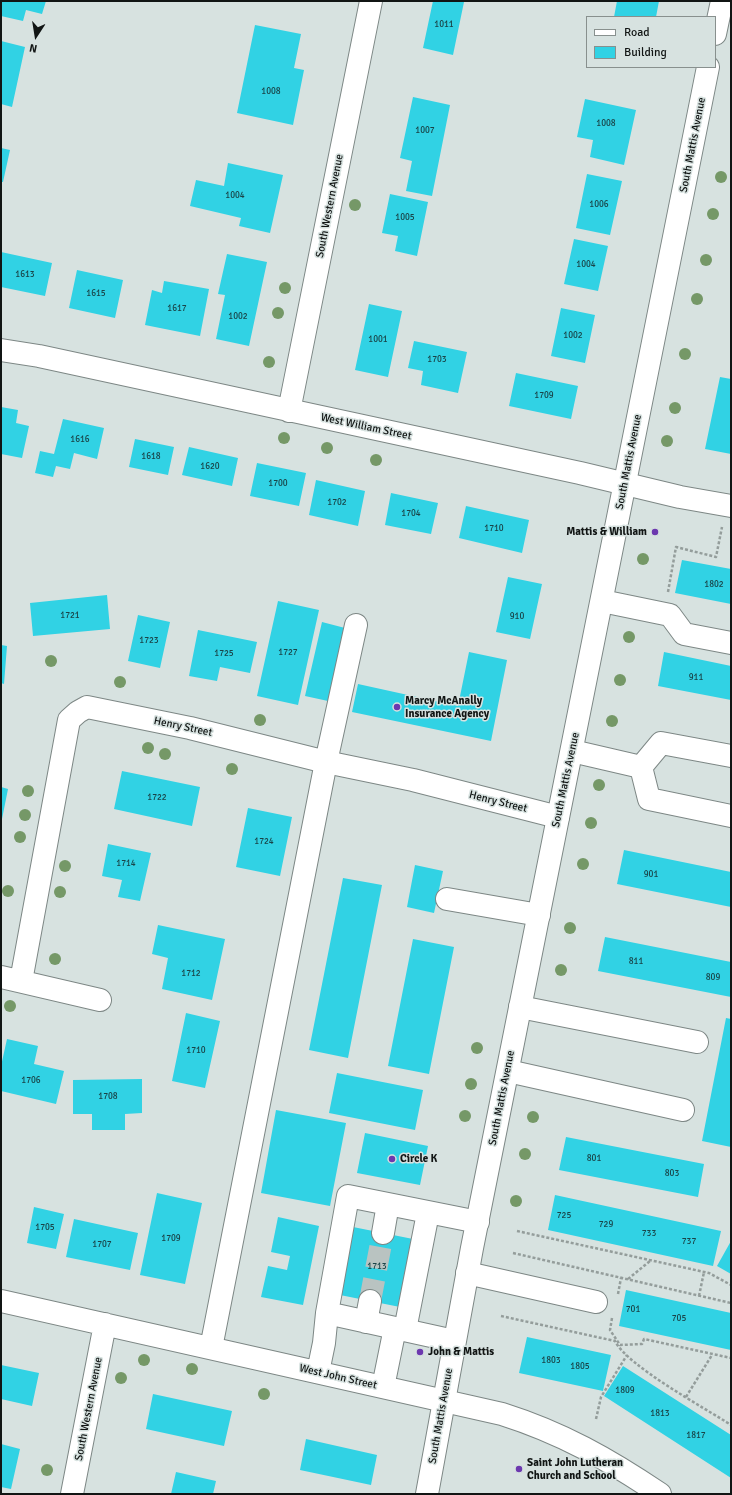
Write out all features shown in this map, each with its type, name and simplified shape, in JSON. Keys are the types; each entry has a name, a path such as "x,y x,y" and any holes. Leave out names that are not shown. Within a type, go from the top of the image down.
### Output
{"street":[{"name":"South Western Avenue","path":"289,411 371,1"},
{"path":"716,29 722,1"},
{"name":"South Mattis Avenue","path":"427,1494 467,1273 708,68"},
{"name":"West William Street","path":"1,350 39,356 680,497 729,506"},
{"path":"602,601 670,615 684,634 731,643"},
{"path":"212,1348 326,762 356,625"},
{"name":"Henry Street","path":"100,1000 11,979 69,720 78,712 87,707 190,728 326,762 413,780 558,817"},
{"path":"641,767 661,743 731,756"},
{"path":"572,751 641,767"},
{"path":"641,767 648,799 731,816"},
{"path":"447,899 538,914"},
{"path":"520,1007 697,1042"},
{"path":"508,1071 683,1110"},
{"path":"318,1372 348,1196 478,1222"},
{"path":"383,1233 388,1204"},
{"path":"384,1387 400,1329 428,1213"},
{"path":"467,1273 609,1306"},
{"name":"West John Street","path":"1,1301 502,1414 535,1424 581,1445 660,1494"},
{"path":"327,1313 368,1312 400,1329 454,1341"},
{"name":"South Western Avenue","path":"72,1494 105,1324"}],"path":[{"path":"670,615 672,600 668,593 676,548 716,556 729,506"},
{"path":"517,1231 704,1272 731,1285"},
{"path":"512,1253 731,1303"},
{"path":"627,1279 651,1261"},
{"path":"699,1296 704,1272"},
{"path":"621,1278 609,1306 610,1330 619,1348 636,1365 731,1425"},
{"path":"501,1316 615,1341 620,1345 642,1344 644,1338 712,1355 731,1358"},
{"path":"596,1419 601,1397 627,1355"},
{"path":"686,1396 712,1355"}],"building":[{"path":"1,1 46,1 42,14 26,10 23,21 1,16"},
{"path":"433,1 464,2 453,55 423,48"},
{"path":"617,1 659,1 656,16 614,16"},
{"path":"255,25 301,34 294,68 304,70 293,125 237,113"},
{"path":"1,41 25,47 12,107 1,104"},
{"path":"413,97 450,105 432,196 406,191 412,161 400,158"},
{"path":"585,99 636,110 624,165 590,157 593,140 577,137"},
{"path":"1,148 10,150 3,182 1,182"},
{"path":"228,163 283,175 270,233 239,226 241,218 190,206 196,180 224,186"},
{"path":"587,174 622,181 610,235 576,228"},
{"path":"390,194 428,202 417,256 395,251 398,236 382,233"},
{"path":"574,239 608,246 598,291 564,284"},
{"path":"1,252 52,263 45,296 1,287"},
{"path":"227,254 267,262 249,346 216,339 225,295 218,294"},
{"path":"77,270 123,280 115,318 69,308"},
{"path":"164,281 209,289 200,336 145,325 152,290 162,293"},
{"path":"369,304 402,311 388,377 355,370"},
{"path":"561,308 595,315 585,363 551,356"},
{"path":"414,341 467,352 458,393 421,385 423,371 408,368"},
{"path":"516,373 578,386 571,419 509,406"},
{"path":"720,377 731,379 731,454 705,449"},
{"path":"1,407 18,410 16,423 29,426 22,458 1,454"},
{"path":"63,419 104,428 97,459 74,453 70,469 56,466 53,477 35,473 40,451 54,454"},
{"path":"135,439 174,447 168,475 129,467"},
{"path":"189,447 238,458 232,486 182,475"},
{"path":"257,463 306,473 299,506 250,496"},
{"path":"316,480 365,491 358,526 309,515"},
{"path":"391,493 438,503 431,534 385,525"},
{"path":"466,506 529,520 522,553 459,538"},
{"path":"682,560 731,569 731,604 675,593"},
{"path":"508,577 542,584 530,639 496,632"},
{"path":"107,595 110,629 33,636 30,603"},
{"path":"278,601 319,610 298,705 257,696"},
{"path":"138,615 170,622 160,668 128,661"},
{"path":"322,622 345,628 328,701 305,696"},
{"path":"198,630 257,642 250,673 220,667 217,681 189,676"},
{"path":"1,645 7,646 4,684 1,683"},
{"path":"469,652 507,660 491,741 352,712 358,684 458,706"},
{"path":"664,652 731,666 731,700 658,686"},
{"path":"122,771 200,787 192,826 114,809"},
{"path":"1,787 8,789 2,819 1,819"},
{"path":"248,808 292,817 280,876 236,867"},
{"path":"108,844 151,853 140,901 118,897 122,880 102,876"},
{"path":"624,850 731,872 731,907 617,884"},
{"path":"415,865 443,871 434,913 407,907"},
{"path":"343,878 382,885 348,1058 309,1050"},
{"path":"158,925 225,939 212,1000 162,989 168,958 152,954"},
{"path":"605,937 731,962 731,997 598,971"},
{"path":"413,939 454,947 429,1074 388,1066"},
{"path":"186,1013 220,1021 205,1088 172,1081"},
{"path":"726,1018 731,1019 731,1147 702,1141"},
{"path":"7,1039 38,1046 34,1064 64,1071 56,1104 1,1091 1,1066"},
{"path":"337,1073 423,1090 415,1130 329,1113"},
{"path":"142,1079 142,1113 125,1114 125,1130 92,1130 92,1114 73,1114 73,1080"},
{"path":"276,1110 346,1123 330,1206 261,1193"},
{"name":"Circle K","path":"365,1133 428,1146 420,1185 357,1173"},
{"path":"566,1137 704,1164 698,1197 559,1170"},
{"path":"157,1193 202,1203 185,1284 140,1275"},
{"path":"555,1195 721,1231 713,1266 548,1230"},
{"path":"34,1207 64,1214 56,1249 27,1243"},
{"path":"278,1217 319,1226 303,1305 261,1297 268,1266 287,1270 290,1256 271,1252"},
{"path":"74,1219 138,1233 130,1270 66,1257"},
{"path":"353,1227 413,1239 400,1307 340,1295"},
{"path":"731,1241 731,1274 717,1266"},
{"path":"626,1290 731,1313 731,1350 619,1326"},
{"path":"527,1337 611,1355 603,1391 519,1373"},
{"path":"1,1365 39,1373 32,1406 1,1399"},
{"path":"623,1366 731,1435 731,1478 604,1396"},
{"path":"153,1394 232,1411 224,1446 146,1429"},
{"path":"306,1439 377,1455 371,1485 300,1470"},
{"path":"1,1444 20,1449 11,1489 1,1487"},
{"path":"176,1472 216,1481 213,1494 171,1494"}],"tunnel":[{"path":"370,1301 383,1233"}],"place":[{"name":"Mattis & William","path":"655,532"},
{"name":"Marcy McAnally Insurance Agency","path":"397,707"},
{"name":"Circle K","path":"392,1159"},
{"name":"John & Mattis","path":"420,1352"},
{"name":"Saint John Lutheran Church and School","path":"519,1469"}]}
